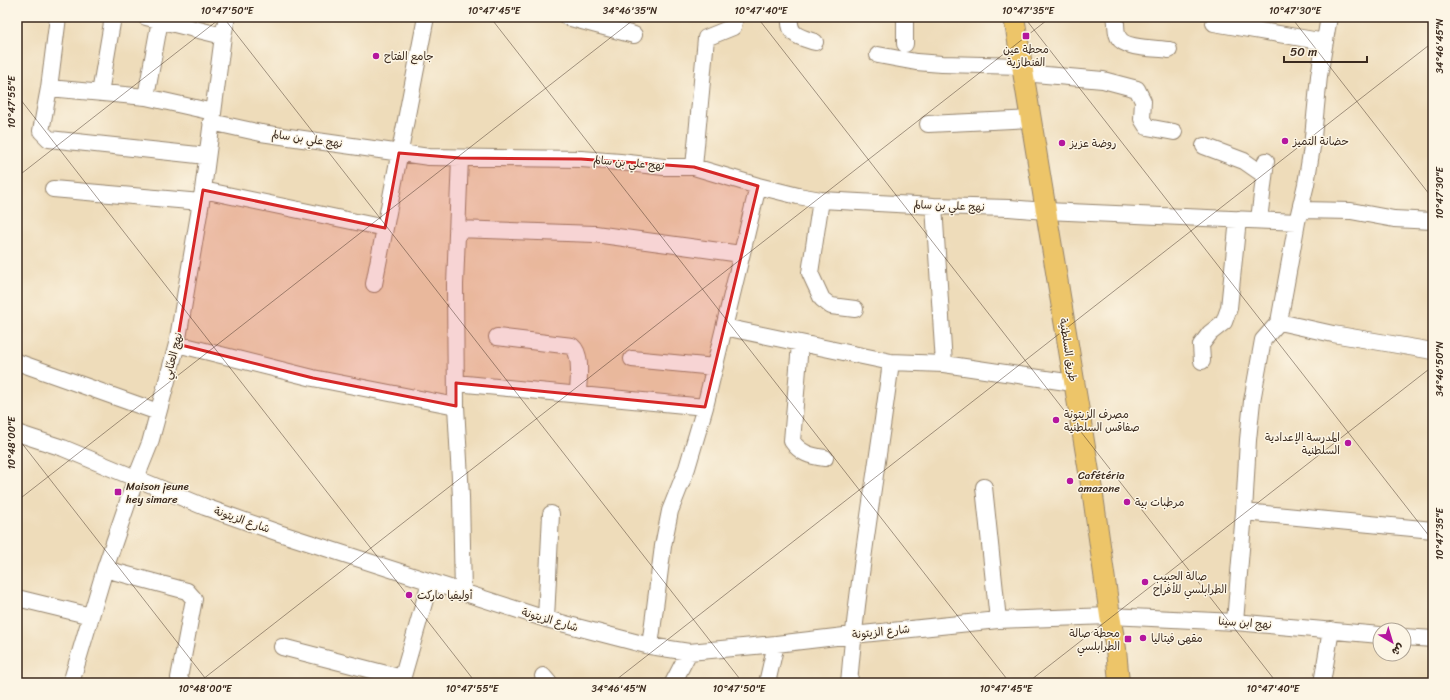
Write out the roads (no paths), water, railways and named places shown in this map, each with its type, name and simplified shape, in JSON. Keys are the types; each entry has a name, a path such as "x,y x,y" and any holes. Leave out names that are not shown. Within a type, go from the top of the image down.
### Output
{"main road":[{"name":"طريق السلطنية","path":"1014,17 1116,649 1118,683"}],"street":[{"path":"58,17 49,88 41,131 49,139 207,156"},
{"path":"100,93 113,17"},
{"name":"نهج العنّابي","path":"71,683 105,569 136,478 150,443 177,344 202,196 223,36 227,17"},
{"path":"374,284 398,153 426,17"},
{"path":"567,17 634,35"},
{"path":"694,167 706,38 733,27 735,17"},
{"path":"790,17 791,29 793,33 815,42"},
{"path":"905,17 905,44"},
{"path":"1115,17 1118,37 1122,42 1130,45 1169,50"},
{"path":"1235,622 1252,401 1263,340 1279,322 1312,147 1319,76 1329,17"},
{"path":"146,97 153,19 223,36"},
{"path":"1214,24 1325,42"},
{"path":"878,55 916,62 1022,70 1103,80 1137,89 1143,101 1142,119 1147,127 1174,132"},
{"name":"نهج علي بن سالم","path":"49,88 146,97 261,133 429,157 581,159 664,167 694,167 758,186 821,200 1259,220 1351,211 1394,219 1433,222"},
{"path":"928,124 1031,119"},
{"path":"1204,146 1265,168 1259,220"},
{"path":"460,158 455,285 456,406 462,593"},
{"path":"650,646 663,546 670,511 687,468 705,407 758,186"},
{"path":"54,189 202,196 385,228"},
{"path":"821,200 810,273 822,299 831,306 855,309"},
{"path":"934,206 944,364"},
{"path":"1202,361 1201,345 1210,333 1224,322 1229,308 1238,219"},
{"path":"457,229 595,234 741,254"},
{"path":"1279,322 1333,334 1433,351"},
{"path":"724,327 891,362 944,364 1073,383"},
{"path":"497,337 572,346 577,351 578,358 578,394"},
{"path":"177,344 313,378 456,406"},
{"path":"800,344 792,441 800,451 809,455 825,458"},
{"path":"632,359 715,367"},
{"path":"17,362 158,412"},
{"path":"849,683 864,543 877,468 891,362"},
{"path":"456,383 705,407"},
{"name":"شارع الزيتونة","path":"17,433 63,448 205,507 279,533 546,619 650,646 689,652 998,620 1110,616"},
{"path":"984,487 998,620"},
{"path":"1244,512 1433,530"},
{"path":"546,619 551,514"},
{"path":"105,569 187,591 194,599 179,678 182,683"},
{"path":"282,647 401,680 430,582"},
{"path":"17,598 91,616"},
{"name":"نهج ابن سينا","path":"1110,616 1235,622 1372,634"},
{"path":"1322,683 1331,630"},
{"path":"1412,638 1433,639"},
{"path":"767,683 776,644"},
{"path":"673,683 689,652"}],"place":[{"name":"محطة عين الفنطازية","path":"1026,36"},
{"name":"جامع الفتاح","path":"376,56"},
{"name":"حضانة التميز","path":"1285,141"},
{"name":"روضة عزيز","path":"1062,143"},
{"name":"مصرف الزيتونة صفاقس السلطنية","path":"1056,420"},
{"name":"المدرسة الإعدادية السلطنية","path":"1348,443"},
{"name":"Cafétéria amazone","path":"1070,481"},
{"name":"Maison jeune hey simare","path":"118,492"},
{"name":"مرطبات بية","path":"1127,502"},
{"name":"صالة الحبيب الطرابلسي للأفراح","path":"1145,582"},
{"name":"أوليفيا ماركت","path":"409,595"},
{"name":"مقهى فيتاليا","path":"1143,638"},
{"name":"محطة صالة الطرابلسي","path":"1128,639"}]}
